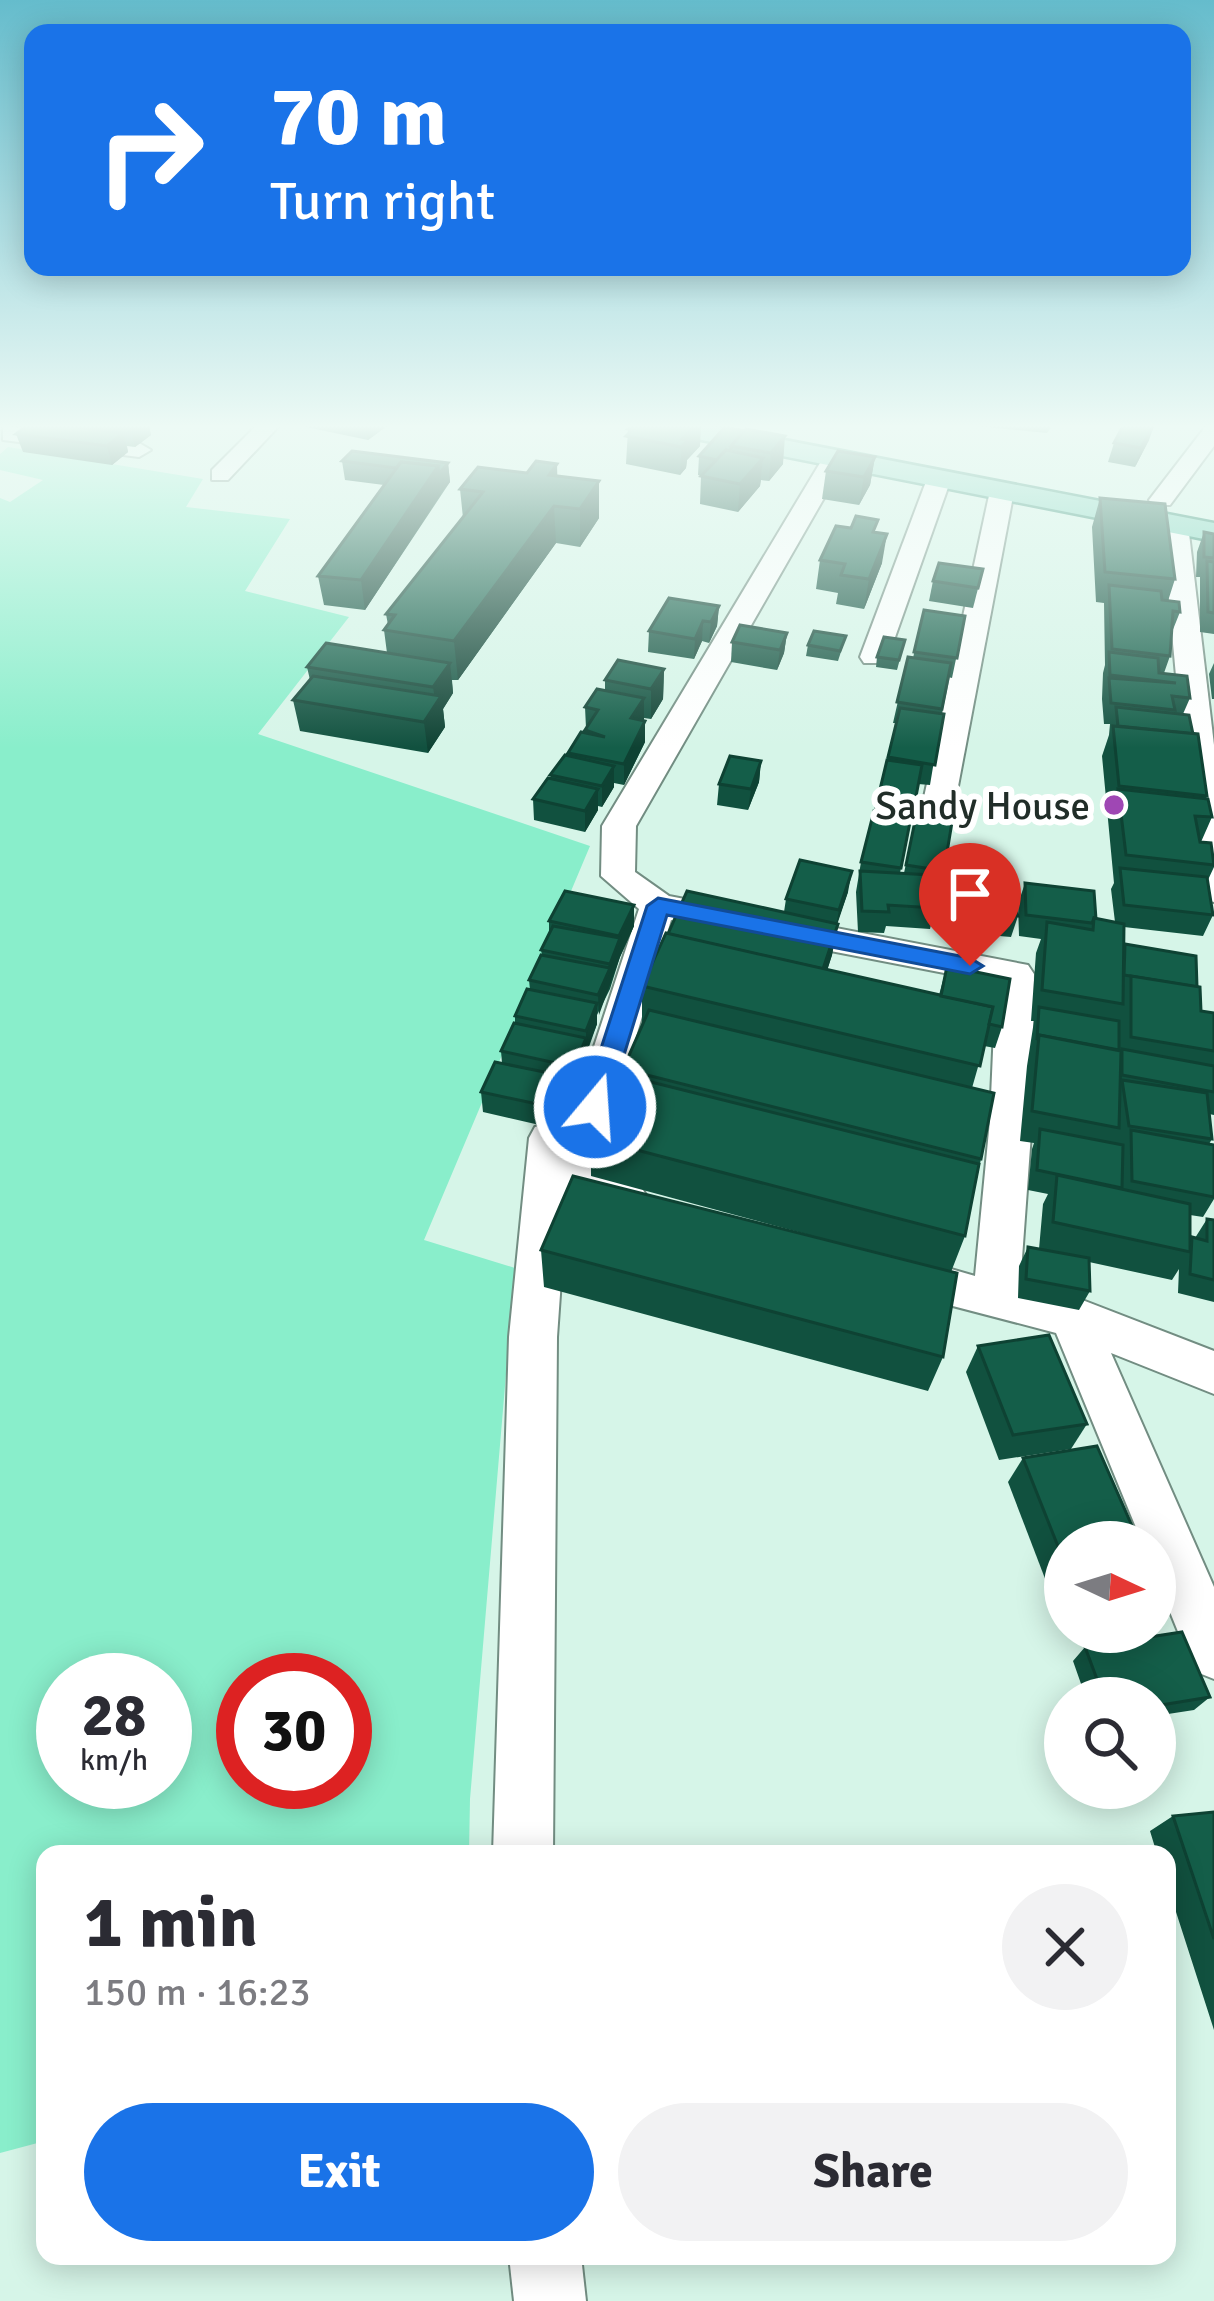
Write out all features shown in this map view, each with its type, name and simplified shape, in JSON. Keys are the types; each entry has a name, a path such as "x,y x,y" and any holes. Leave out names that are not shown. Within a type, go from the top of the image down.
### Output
{"street":[{"path":"791,533 619,826 618,877 658,906 1015,974 1011,1120 996,1301"},
{"path":"874,657 919,533"},
{"path":"940,802 994,533"},
{"path":"1170,533 1214,891"},
{"path":"658,906 572,1180 661,1205"},
{"path":"620,1027 666,1038"},
{"path":"965,1109 1011,1120"},
{"path":"523,1845 532,1337 550,1138 582,1146"},
{"path":"862,1263 996,1301 1072,1316 1214,1373"},
{"path":"1072,1316 1214,1651"},
{"path":"546,2265 550,2301"}],"green space":[{"path":"0,533 281,533 245,591 349,617 258,734 590,846 424,1240 515,1268 469,1845 36,1845 36,2143 0,2153"}],"building":[{"path":"349,533 392,533 361,580 318,576"},
{"path":"450,533 534,533 454,641 384,630 395,615 386,614"},
{"path":"833,533 887,534 869,579 841,575 845,564 820,560"},
{"path":"1102,533 1169,533 1175,579 1105,572"},
{"path":"1204,533 1214,534 1214,558 1204,557"},
{"path":"1207,561 1214,562 1214,613 1208,612"},
{"path":"939,563 983,569 978,588 933,581"},
{"path":"1109,585 1161,591 1162,600 1179,602 1180,612 1173,611 1170,656 1112,649"},
{"path":"669,598 719,606 711,622 703,621 695,639 649,631"},
{"path":"924,610 965,616 957,658 914,652"},
{"path":"740,625 787,633 780,650 732,642"},
{"path":"814,631 846,636 840,651 808,645"},
{"path":"884,637 905,640 899,660 877,657"},
{"path":"326,643 450,663 433,687 307,667"},
{"path":"1109,652 1158,658 1159,673 1187,676 1190,698 1172,696 1175,710 1111,703 1109,678 1176,683 1110,675"},
{"path":"908,657 951,663 942,709 897,702"},
{"path":"618,660 664,669 651,689 605,680"},
{"path":"313,676 441,696 424,722 293,700"},
{"path":"597,689 644,698 631,718 645,721 624,764 568,753 581,732 605,737 585,730 598,710 585,707"},
{"path":"1116,707 1189,715 1193,734 1118,726"},
{"path":"900,708 944,714 935,765 888,757"},
{"path":"1113,726 1198,734 1207,796 1119,786"},
{"path":"565,755 614,766 602,786 550,775"},
{"path":"730,756 761,761 751,789 719,784"},
{"path":"887,760 922,765 913,812 876,806"},
{"path":"548,778 598,789 585,811 533,799"},
{"path":"1118,789 1208,799 1212,817 1195,816 1200,842 1211,843 1214,865 1126,855"},
{"path":"918,806 951,811 949,822 916,816"},
{"path":"874,811 911,817 901,868 861,862"},
{"path":"916,816 952,822 944,871 906,865"},
{"path":"800,860 852,871 839,910 786,899"},
{"path":"1120,868 1207,877 1213,915 1124,905"},
{"path":"860,871 931,875 935,908 888,905 889,912 862,911"},
{"path":"955,874 1006,878 1018,916 958,911"},
{"path":"1025,883 1094,891 1096,919 1092,923 1026,915"},
{"path":"565,891 634,905 619,936 549,921"},
{"path":"687,891 838,924 823,969 668,934"},
{"path":"1094,918 1124,924 1123,1004 1042,990 1047,922 1093,930"},
{"path":"553,926 620,938 610,964 541,950"},
{"path":"666,933 993,1007 980,1066 642,986"},
{"path":"1125,944 1196,956 1197,987 1124,975"},
{"path":"541,955 610,968 598,995 529,980"},
{"path":"947,966 1010,979 1002,1027 989,1024 993,1007 941,996"},
{"path":"1131,976 1200,987 1201,1011 1214,1013 1214,1051 1131,1037"},
{"path":"527,989 597,1003 586,1031 515,1016"},
{"path":"1039,1007 1119,1021 1119,1050 1039,1035 1037,1040"},
{"path":"649,1010 994,1093 981,1159 623,1069"},
{"path":"514,1023 586,1038 574,1067 501,1051"},
{"path":"1039,1035 1121,1051 1119,1128 1032,1111"},
{"path":"1122,1049 1214,1066 1214,1092 1122,1075"},
{"path":"495,1062 569,1077 556,1108 481,1092"},
{"path":"619,1074 979,1164 965,1236 591,1138"},
{"path":"1122,1080 1207,1093 1212,1139 1129,1126"},
{"path":"1040,1129 1123,1145 1122,1188 1037,1170"},
{"path":"1131,1130 1214,1145 1214,1197 1132,1181"},
{"path":"1057,1175 1190,1204 1190,1252 1053,1222"},
{"path":"573,1176 957,1273 943,1357 541,1250"},
{"path":"1207,1219 1214,1220 1214,1280 1190,1274 1192,1237 1207,1241"},
{"path":"1028,1247 1089,1258 1090,1291 1026,1279"},
{"path":"1049,1335 1087,1424 1013,1435 978,1346"},
{"path":"1097,1446 1130,1521 1048,1521 1023,1458"},
{"path":"1182,1632 1210,1697 1176,1703 1176,1677 1096,1677 1087,1653 1176,1653 1176,1633"},
{"path":"1214,1812 1214,1939 1173,1816"}],"place":[{"name":"Sandy House","path":"1114,805"}],"route":[{"path":"595,1107 658,906 970,966"}]}
